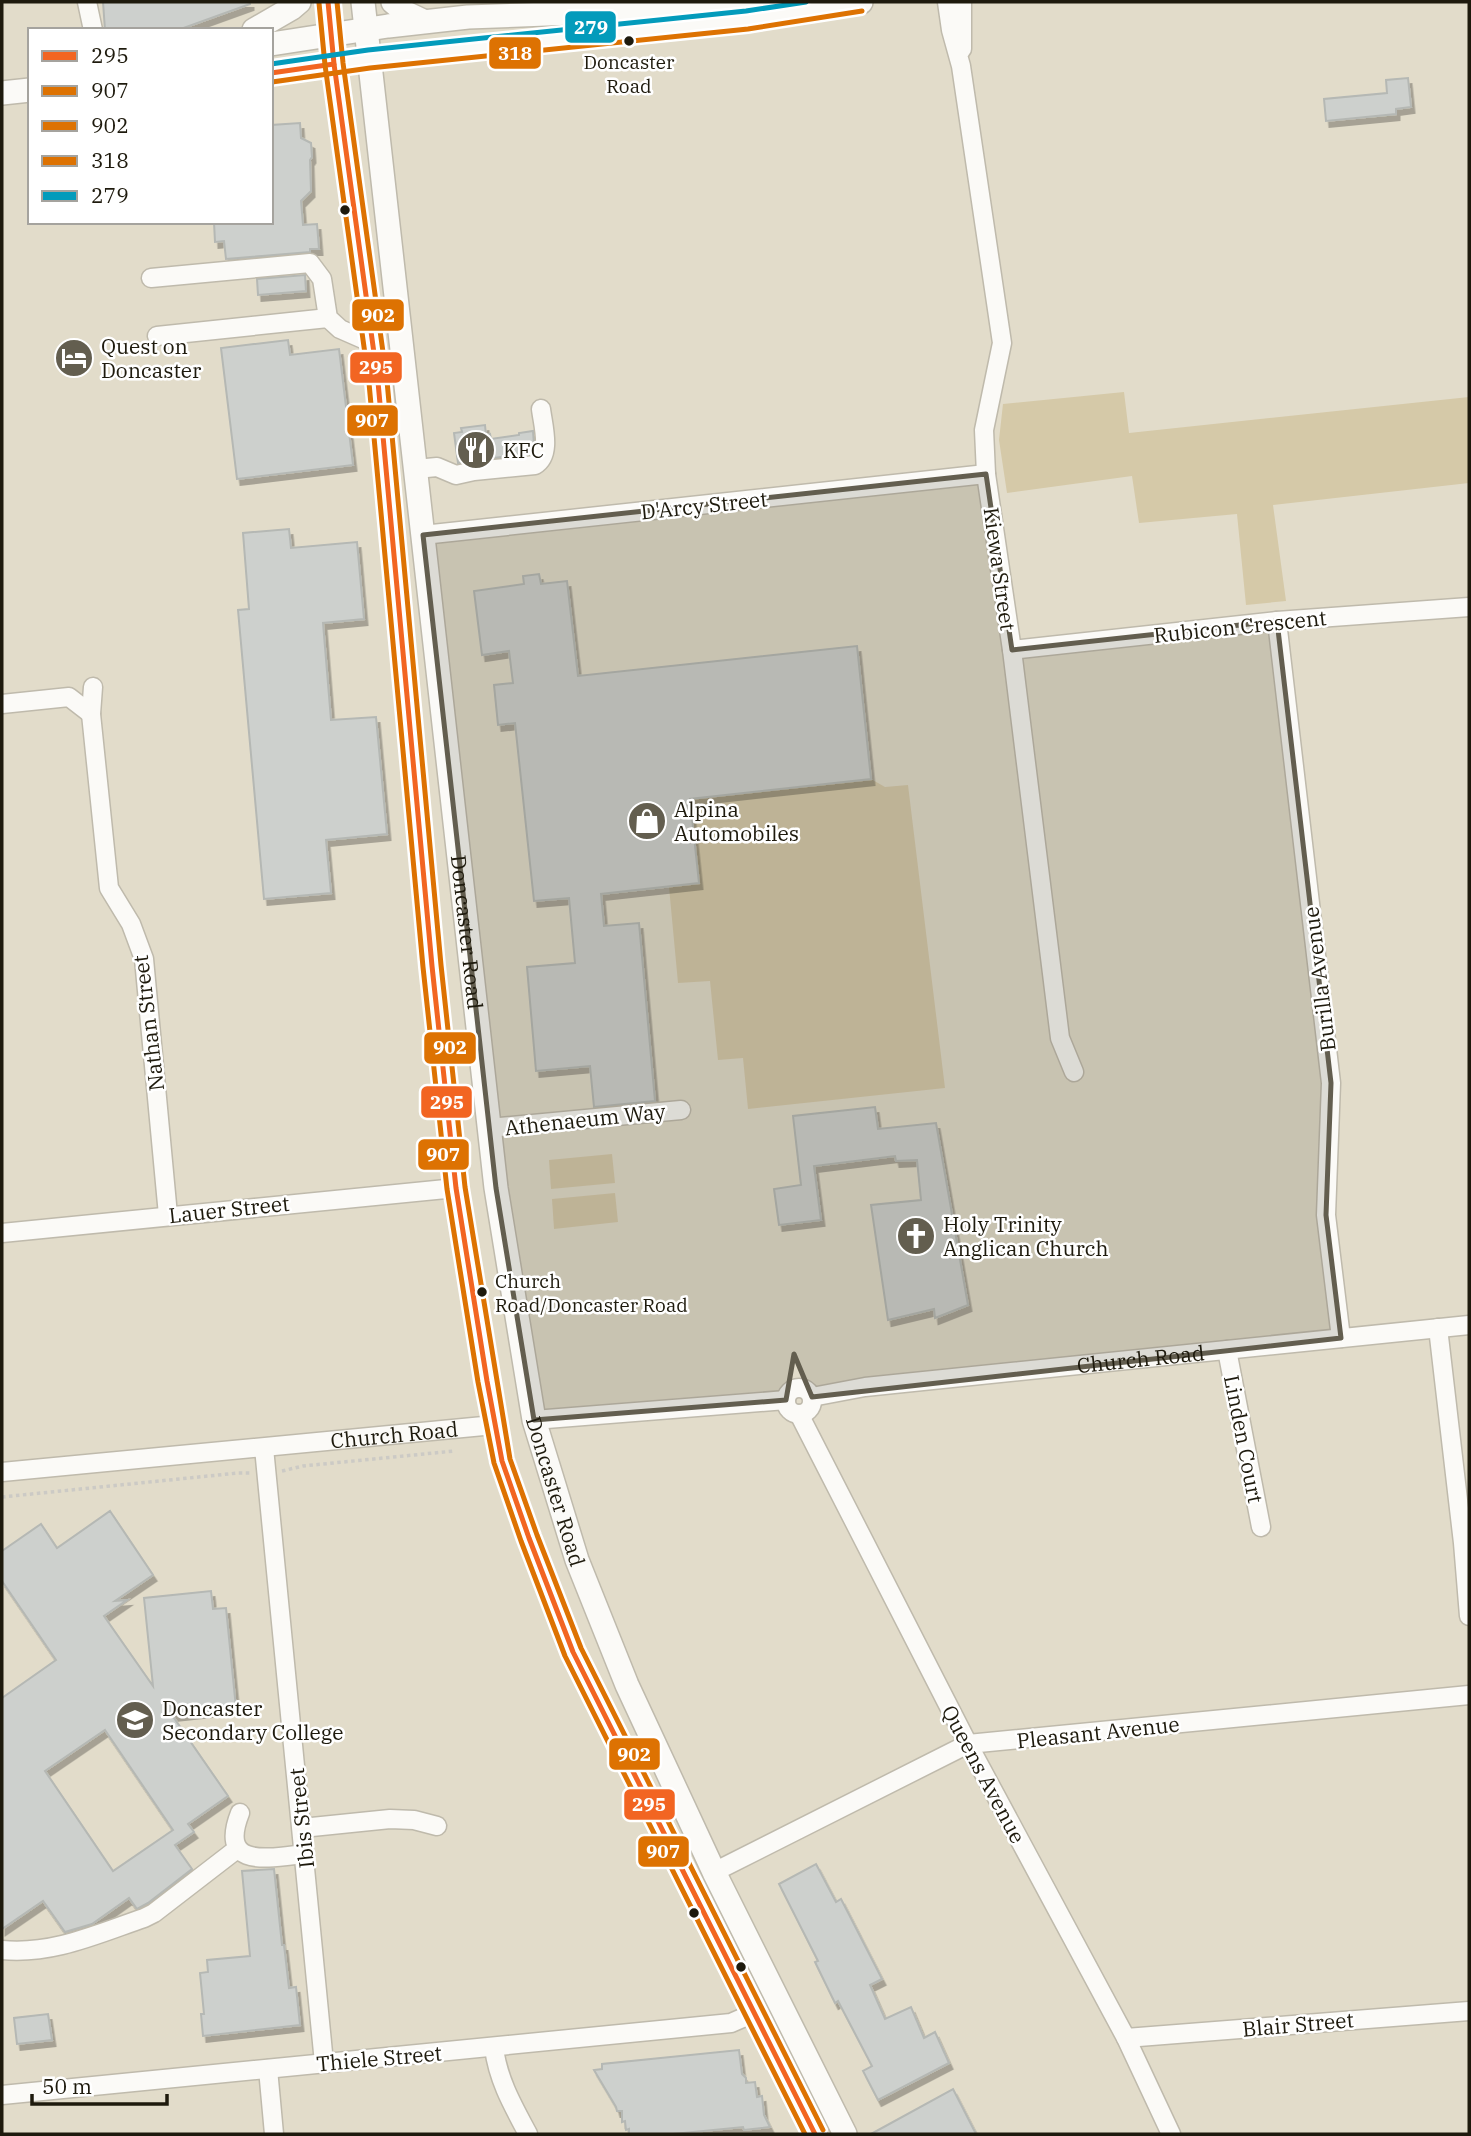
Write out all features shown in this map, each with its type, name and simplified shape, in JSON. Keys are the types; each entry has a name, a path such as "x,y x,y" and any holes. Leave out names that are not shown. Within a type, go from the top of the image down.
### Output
{"main road":[{"path":"257,28 299,2"},
{"name":"Doncaster Road","path":"328,2 334,64 377,375 432,966 456,1188 502,1461 573,1652 815,2134"},
{"name":"Doncaster Road","path":"363,2 496,1188 534,1420 577,1560 627,1685 714,1872 845,2134"},
{"path":"393,2 406,13 423,21"},
{"path":"273,44 423,21 756,2"},
{"path":"273,72 369,59 747,20 861,2"},
{"path":"2,93 28,90"},
{"path":"377,375 405,372"},
{"path":"432,966 470,962"},
{"name":"Church Road","path":"495,1425 534,1420"}],"street":[{"path":"86,28 87,2"},
{"path":"87,2 93,28"},
{"name":"Kiewa Street","path":"947,2 961,66 1002,343 984,430 986,474 1012,650 1060,1038 1074,1072"},
{"name":"Kiewa Street","path":"961,66 962,2"},
{"path":"151,278 310,263 323,279 328,318 340,329 372,343"},
{"path":"158,335 328,318"},
{"path":"416,469 438,467 456,475 535,465 545,453 541,409"},
{"name":"D'Arcy Street","path":"423,535 986,474"},
{"name":"Rubicon Crescent","path":"1012,650 1277,621 1469,607"},
{"name":"Burilla Avenue","path":"1277,621 1331,1083 1326,1214 1341,1338"},
{"name":"Nathan Street","path":"93,687 91,714 110,888 131,924 144,960 168,1215"},
{"path":"2,704 69,697 91,714"},
{"name":"Athenaeum Way","path":"489,1128 681,1110"},
{"name":"Lauer Street","path":"2,1233 456,1188"},
{"name":"Church Road","path":"812,1397 865,1387 1469,1325"},
{"path":"1438,1328 1466,1543 1469,1616"},
{"name":"Linden Court","path":"1227,1350 1261,1527"},
{"path":"800,1387 807,1390 813,1402 808,1410 799,1414 791,1411 786,1400 789,1392 800,1387"},
{"name":"Church Road","path":"534,1420 786,1400"},
{"name":"Queens Avenue","path":"799,1414 968,1744 1126,2038 1171,2134"},
{"name":"Church Road","path":"2,1472 495,1425"},
{"name":"Ibis Street","path":"264,1448 324,2063"},
{"name":"Pleasant Avenue","path":"714,1872 968,1744 1469,1695"},
{"path":"240,1813 234,1829 237,1849 253,1857 304,1854"},
{"path":"302,1828 390,1819 414,1820 437,1826"},
{"path":"2,1950 29,1951 57,1947 144,1918 237,1849"},
{"name":"Blair Street","path":"1126,2038 1469,2011"},
{"name":"Thiele Street","path":"2,2095 731,2023 754,2013"},
{"path":"494,2048 504,2087 528,2134"},
{"path":"268,2069 274,2134"}],"path":[{"path":"2,1497 238,1473 266,1473 303,1466 454,1451"}],"highlighted area":[{"path":"986,474 1012,650 1277,621 1331,1083 1326,1215 1341,1338 812,1397 794,1354 786,1400 534,1420 496,1188 423,535"}],"shaded area":[{"path":"1124,392 1129,433 1469,397 1469,483 1273,505 1286,601 1246,605 1237,514 1139,523 1132,476 1007,493 999,440 1003,404"},
{"path":"871,779 885,787 908,785 945,1088 748,1109 743,1058 718,1060 710,981 678,983 669,887 699,883 690,799"},
{"path":"612,1154 615,1183 551,1189 549,1160"},
{"path":"615,1193 618,1222 554,1229 552,1199"}],"building":[{"path":"103,2 250,2 184,28 105,28"},
{"path":"1408,78 1411,107 1396,109 1396,114 1326,121 1324,99 1387,93 1386,80"},
{"path":"300,123 301,138 311,143 311,191 301,201 303,225 317,224 319,249 226,259 224,241 215,242 214,224 273,224 273,125"},
{"path":"305,275 306,291 258,295 257,279"},
{"path":"288,340 290,355 339,349 353,465 237,479 221,348"},
{"path":"485,425 486,435 490,434 491,439 533,431 534,446 531,453 458,463 454,433 462,432 461,428"},
{"path":"289,529 291,548 357,542 364,619 323,623 331,720 376,717 387,834 326,840 331,893 264,899 238,610 249,609 243,533"},
{"path":"539,574 541,584 567,581 578,676 857,646 871,779 690,799 699,883 601,894 604,926 639,923 655,1101 594,1107 590,1066 536,1071 527,967 575,963 569,898 534,901 515,723 498,725 494,685 513,683 509,651 482,655 474,591 524,584 523,576"},
{"path":"875,1107 878,1129 936,1123 968,1305 935,1318 934,1309 888,1320 871,1205 921,1200 917,1160 896,1161 895,1156 814,1166 821,1220 779,1225 774,1189 801,1185 793,1116"},
{"path":"110,1511 153,1575 115,1601 127,1600 104,1616 153,1686 144,1598 211,1591 213,1609 226,1608 236,1708 172,1715 228,1796 188,1824 194,1832 175,1845 192,1869 148,1903 137,1909 129,1898 92,1924 65,1932 43,1901 2,1929 2,1698 56,1660 2,1581 2,1551 41,1524 57,1548","holes":["105,1730 173,1830 113,1871 45,1771"]},
{"path":"816,1864 836,1902 841,1899 882,1979 870,1985 885,2019 911,2007 924,2038 935,2032 949,2063 878,2100 863,2071 872,2066 838,2001 835,2003 815,1962 818,1961 779,1884"},
{"path":"274,1869 289,1988 296,1987 300,2025 203,2036 200,1973 208,1972 207,1960 250,1956 242,1871"},
{"path":"48,2014 52,2040 17,2044 14,2018"},
{"path":"739,2050 742,2074 746,2083 755,2082 757,2097 762,2096 764,2115 770,2127 673,2134 629,2134 625,2121 622,2122 622,2111 617,2111 594,2070 602,2069 602,2064"},
{"path":"953,2089 976,2134 871,2134"}],"transit line":[{"name":"295","path":"328,2 334,64 378,382 432,966 456,1188 502,1461 573,1652 815,2134"},
{"name":"902","path":"337,2 387,381 441,965 465,1187 510,1459 581,1648 823,2130"},
{"name":"279","path":"273,64 368,50 746,11 806,2"},
{"name":"907","path":"319,3 325,65 369,383 423,967 447,1189 494,1463 565,1656 805,2134"},
{"name":"318","path":"273,82 370,68 748,29 862,11"},
{"name":"295","path":"273,73 334,64"}],"place":[{"name":"Doncaster Road","path":"629,41"},
{"name":"Quest on Doncaster","path":"74,358"},
{"name":"KFC","path":"476,450"},
{"name":"Alpina Automobiles","path":"647,821"},
{"name":"Holy Trinity Anglican Church","path":"916,1236"},
{"name":"Church Road/Doncaster Road","path":"482,1292"},
{"name":"Doncaster Secondary College","path":"135,1720"}]}
